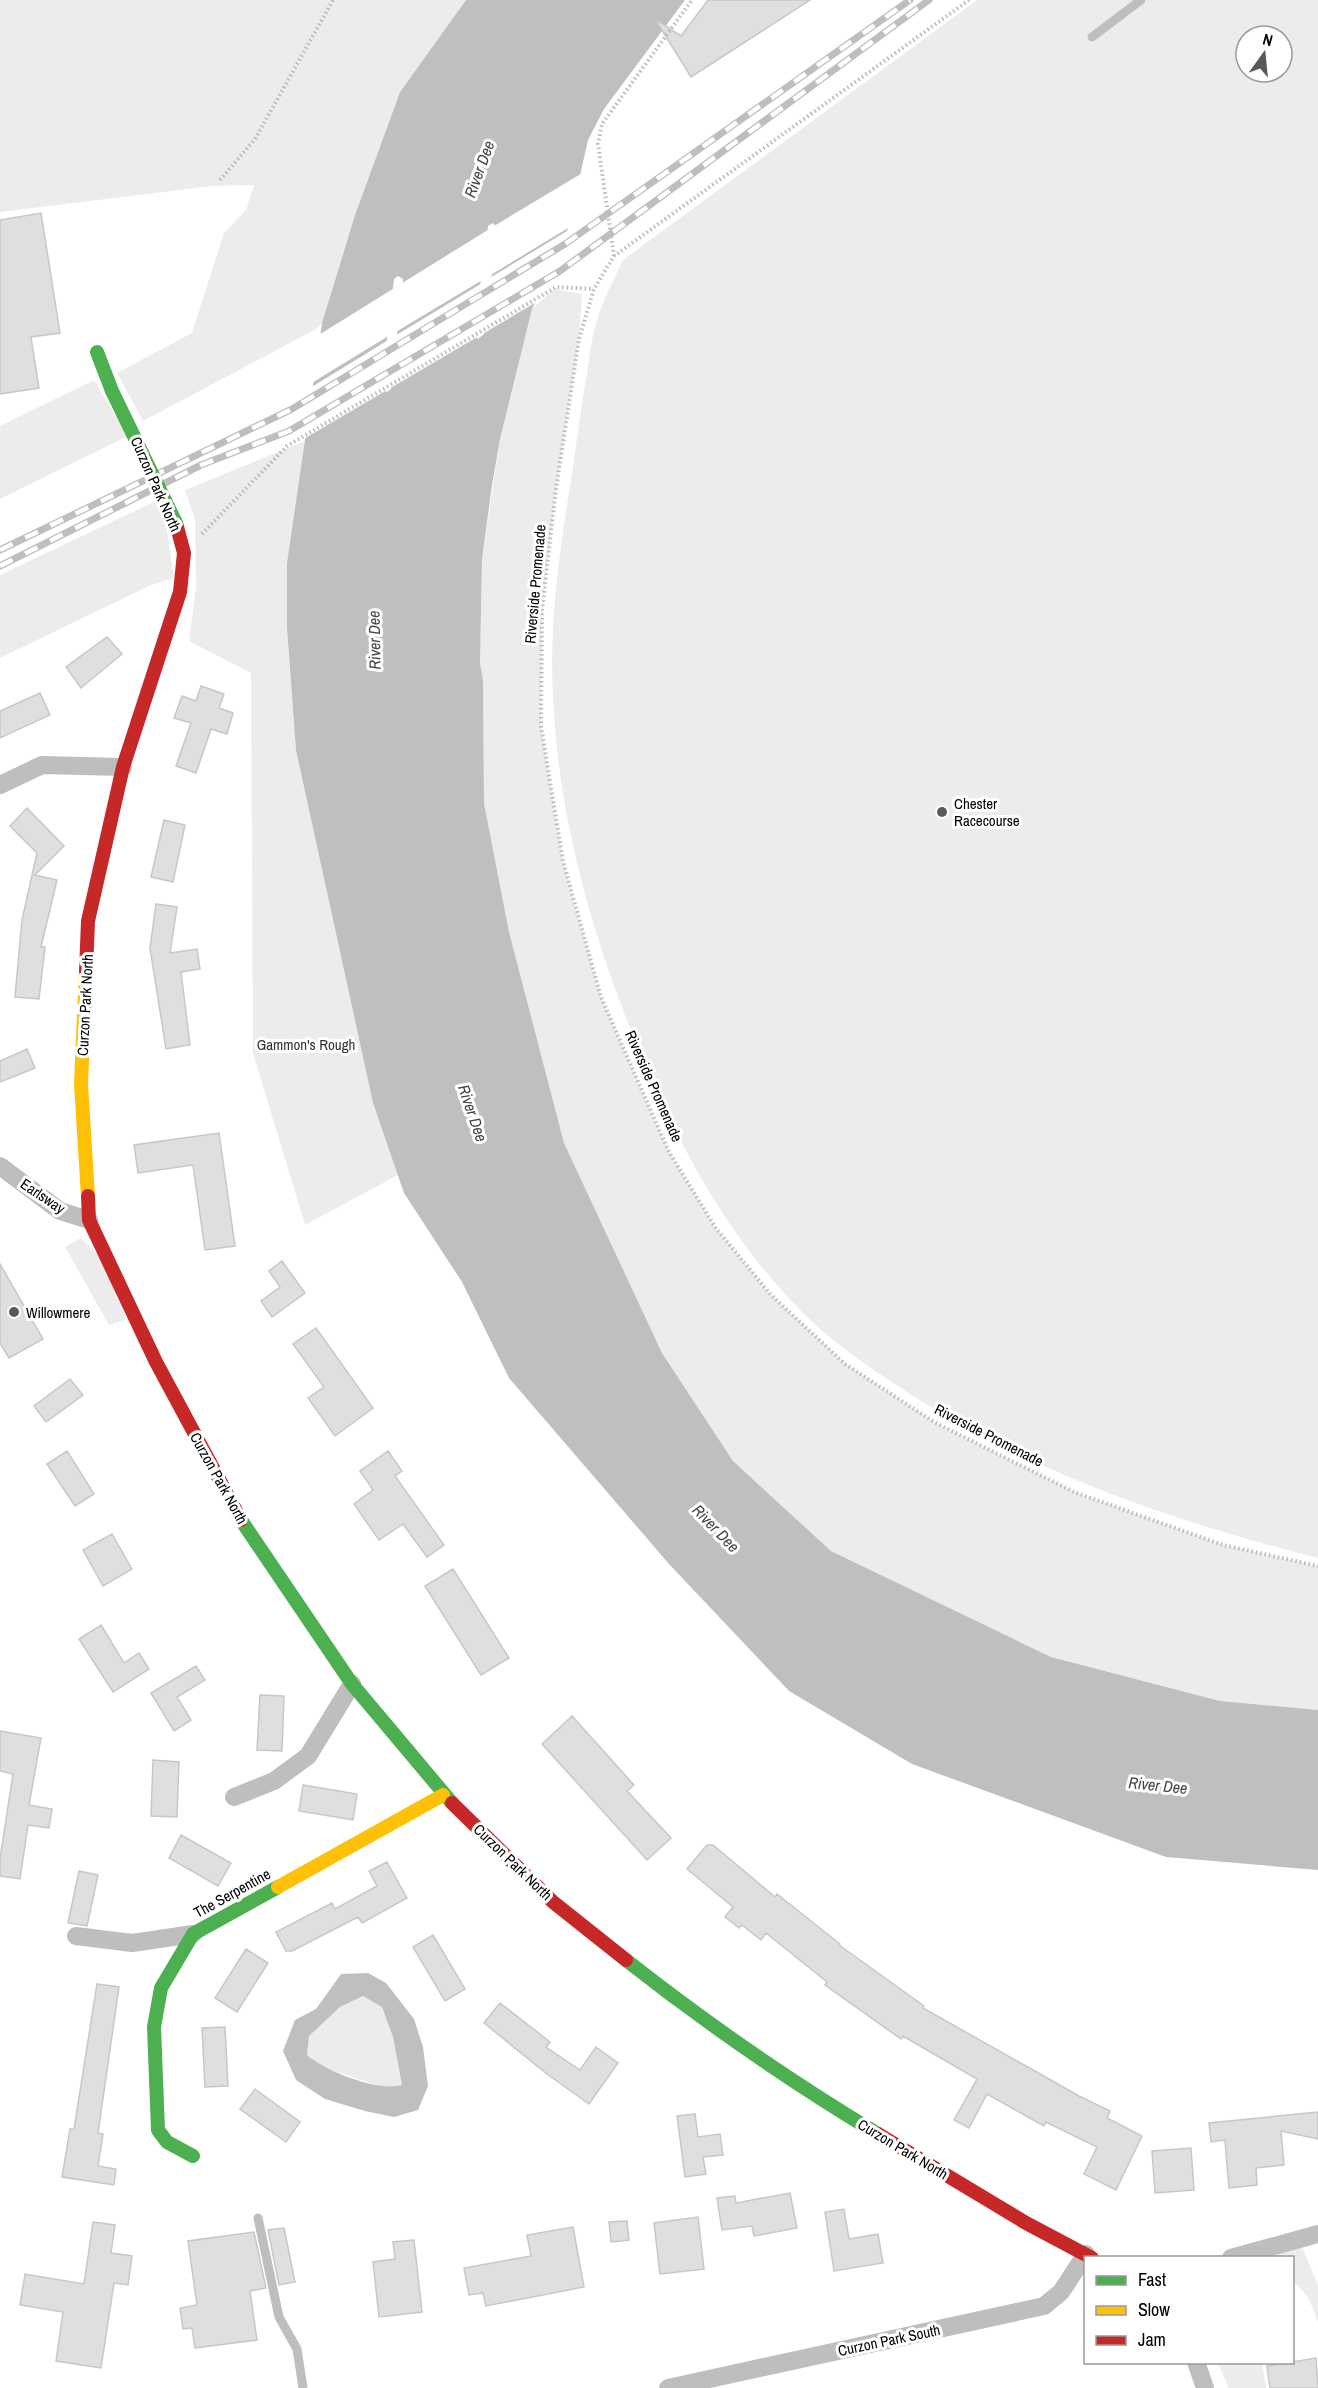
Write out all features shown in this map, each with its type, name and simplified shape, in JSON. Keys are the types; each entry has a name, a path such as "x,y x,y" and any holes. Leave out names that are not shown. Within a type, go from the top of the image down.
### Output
{"street":[{"name":"Curzon Park North","path":"97,351 112,392 176,523 184,553 180,592 123,767 88,921 81,1084 89,1220 156,1362 233,1507 352,1684 443,1795 553,1902 692,2012 804,2090 1026,2223 1089,2256"},
{"path":"0,784 42,765 123,767"},
{"name":"Earlsway","path":"0,1166 60,1211 89,1220"},
{"path":"234,1797 274,1781 308,1756 352,1684"},
{"name":"The Serpentine","path":"193,2156 167,2142 158,2130 154,2027 161,1988 193,1934 443,1795"},
{"path":"76,1936 132,1942 193,1934"},
{"path":"1238,2256 1318,2234"},
{"name":"Curzon Park South","path":"668,2388 1044,2306 1061,2292 1084,2262"},
{"path":"1197,2364 1205,2388"}],"lane":[{"path":"1092,37 1141,0"},
{"path":"258,2218 279,2317 297,2349 303,2388"}],"path":[{"path":"220,180 255,139 333,0"},
{"path":"692,0 602,124 598,144 614,256 969,0"},
{"name":"Riverside Promenade","path":"614,256 594,289 579,339 556,489 542,610 541,726 563,861 601,998 669,1152 716,1227 771,1295 846,1364 924,1415 1074,1492 1223,1545 1318,1566"},
{"path":"184,553 287,446 556,287 594,289"}],"green space":[{"path":"0,0 466,0 400,92 355,215 322,323 316,329 143,421 117,373 192,333 224,233 246,210 254,185 212,186 0,212"},
{"name":"Chester Racecourse","path":"977,0 1318,0 1318,1558 1209,1528 1102,1491 999,1445 901,1388 838,1344 788,1298 736,1233 692,1163 655,1088 606,964 580,876 562,786 556,741 552,667 554,612 563,529 583,398 593,336 601,307 623,260"},
{"path":"554,289 582,294 579,339 556,489 542,610 541,726 563,861 601,997 669,1152 715,1227 771,1295 846,1364 934,1422 1074,1492 1223,1545 1318,1566 1318,1710 1220,1701 1051,1657 831,1551 733,1461 662,1353 564,1143 509,932 484,803 483,680 480,663 482,559 500,439 532,309"},
{"path":"94,380 128,436 0,499 0,426"},
{"name":"Gammon's Rough","path":"305,441 287,563 287,628 296,750 373,1103 398,1175 305,1225 253,1053 251,673 189,641 196,587 195,520 185,490"},
{"path":"162,498 174,578 151,585 0,658 0,575"},
{"path":"81,1238 101,1257 126,1320 109,1325 65,1247"},
{"path":"363,1996 382,2007 393,2037 402,2085 390,2089 358,2079 319,2066 307,2055 309,2036 340,2007"},
{"path":"1302,2247 1318,2285 1318,2323 1306,2295 1294,2283 1294,2256 1268,2256"},
{"path":"1218,2364 1262,2364 1266,2388 1229,2388"}],"water":[{"name":"River Dee","path":"466,0 685,0 604,109 588,140 579,180 573,230 532,309 500,439 492,485 482,559 480,663 483,680 484,803 509,932 564,1143 662,1353 733,1461 831,1551 1051,1657 1220,1701 1318,1710 1318,1870 1166,1857 912,1764 789,1691 669,1564 509,1378 462,1282 404,1193 373,1103 296,750 287,628 287,563 322,323 355,215 400,92","holes":["493,223 498,229 484,334 478,339 474,333 488,226","398,276 403,279 391,389 387,392 381,389 394,279"]},
{"path":"368,1973 386,1983 414,2019 423,2047 428,2086 418,2110 394,2117 365,2111 325,2099 296,2080 283,2051 295,2020 316,2009 341,1974","holes":["363,1996 382,2007 393,2037 402,2085 380,2086 352,2079 307,2055 309,2036 340,2007"]}],"pier":[{"path":"584,172 576,231 540,300 302,440 310,388 390,339 386,389 393,337 484,282 477,333 480,335 488,279 567,231 568,228 489,276 494,226"},
{"path":"491,228 484,279 394,333 399,285"},
{"path":"396,287 390,335 310,384 317,336"}],"building":[{"path":"708,0 810,0 691,77 655,19 681,36"},
{"path":"41,213 60,333 31,337 39,388 0,394 0,220"},
{"path":"107,637 122,654 81,688 66,667"},
{"path":"201,686 224,694 219,708 233,713 227,734 211,729 196,773 176,766 191,723 174,718 182,696 196,701"},
{"path":"40,693 50,715 0,738 0,711"},
{"path":"27,808 64,846 35,875 57,880 41,947 45,947 39,999 15,997 22,920 37,853 10,826"},
{"path":"164,820 185,825 173,882 151,877"},
{"path":"156,904 177,907 170,953 197,949 200,969 181,972 190,1045 166,1049 150,948"},
{"path":"27,1049 35,1068 0,1082 0,1061"},
{"path":"219,1133 235,1246 205,1250 193,1165 138,1173 134,1145"},
{"path":"282,1261 305,1293 272,1317 261,1301 280,1287 269,1271"},
{"name":"Willowmere","path":"0,1264 43,1339 9,1358 0,1343"},
{"path":"316,1328 373,1408 335,1436 308,1398 324,1387 293,1344"},
{"path":"70,1379 83,1395 46,1422 34,1406"},
{"path":"67,1451 94,1494 75,1506 47,1464"},
{"path":"388,1451 402,1471 395,1476 444,1545 427,1557 403,1524 379,1540 354,1504 373,1490 360,1471"},
{"path":"112,1534 132,1569 103,1586 83,1550"},
{"path":"453,1569 509,1658 481,1675 425,1586"},
{"path":"101,1625 124,1663 139,1653 149,1669 113,1692 79,1639"},
{"path":"196,1666 205,1680 177,1697 191,1720 174,1731 151,1693"},
{"path":"260,1695 284,1696 282,1751 257,1750"},
{"path":"572,1716 634,1785 627,1791 671,1838 647,1860 542,1744"},
{"path":"0,1731 41,1738 29,1805 52,1809 49,1828 28,1825 20,1879 0,1876 0,1859 13,1774 0,1771"},
{"path":"153,1760 179,1762 177,1817 151,1816"},
{"path":"303,1785 357,1794 353,1820 299,1811"},
{"path":"181,1835 231,1863 218,1886 169,1858"},
{"path":"707,1845 713,1845 775,1897 777,1894 839,1945 924,2006 923,2008 1079,2096 1110,2111 1107,2118 1142,2136 1116,2190 1084,2174 1097,2147 1046,2122 1044,2126 987,2094 969,2128 954,2120 977,2079 903,2036 901,2039 825,1985 827,1982 766,1933 761,1940 742,1925 739,1928 725,1917 733,1907 687,1869"},
{"path":"387,1862 407,1898 362,1923 358,1917 292,1951 286,1951 276,1932 332,1903 335,1909 377,1886 369,1871"},
{"path":"79,1871 98,1875 87,1926 68,1923"},
{"path":"433,1935 465,1989 445,2001 413,1947"},
{"path":"246,1949 268,1963 237,2012 215,1998"},
{"path":"97,1984 119,1987 98,2133 103,2134 98,2166 116,2169 114,2185 62,2177 70,2129 74,2129"},
{"path":"500,2003 550,2042 546,2047 580,2070 596,2047 618,2063 589,2104 547,2074 484,2023"},
{"path":"225,2027 228,2086 205,2087 202,2028"},
{"path":"255,2089 300,2122 286,2142 240,2109"},
{"path":"1318,2112 1318,2139 1281,2131 1284,2165 1256,2168 1257,2185 1229,2188 1225,2140 1211,2142 1209,2123"},
{"path":"695,2114 698,2137 720,2134 723,2155 703,2157 706,2174 685,2177 677,2116"},
{"path":"1191,2148 1194,2190 1155,2193 1152,2151"},
{"path":"790,2193 797,2228 754,2236 752,2226 722,2230 717,2198 735,2196 736,2203"},
{"path":"844,2209 849,2239 878,2234 883,2263 834,2271 825,2212"},
{"path":"698,2217 704,2269 660,2274 654,2223"},
{"path":"627,2221 629,2240 611,2242 609,2222"},
{"path":"93,2222 115,2225 111,2253 132,2256 128,2285 114,2283 101,2368 56,2361 63,2312 20,2305 25,2274 84,2284"},
{"path":"573,2227 584,2287 486,2306 483,2293 469,2295 464,2268 531,2256 527,2235"},
{"path":"284,2228 295,2282 279,2285 268,2230"},
{"path":"254,2232 266,2288 250,2291 257,2340 195,2348 192,2328 183,2329 180,2308 197,2305 188,2241"},
{"path":"414,2240 422,2312 379,2317 373,2262 395,2259 393,2242"},
{"path":"1316,2358 1318,2388 1270,2388 1267,2366 1294,2364 1294,2362"}],"railway":[{"path":"0,550 292,409 565,244 910,0"},
{"path":"0,566 201,465 289,431 560,271 929,0"}],"traffic: fast":[{"path":"97,352 112,391"},
{"path":"112,391 176,523"},
{"path":"241,1520 352,1684 452,1803"},
{"path":"193,2156 167,2142 158,2130 154,2027 161,1988 193,1934 278,1887"},
{"path":"626,1960 749,2051 878,2134"}],"traffic: slow":[{"path":"86,971 81,1084 88,1196"},
{"path":"278,1887 443,1795"}],"traffic: jam":[{"path":"86,971 88,921 123,767 180,592 184,553 176,523"},
{"path":"88,1196 89,1220 156,1362 241,1520"},
{"path":"452,1803 553,1902 626,1960"},
{"path":"878,2134 1026,2223 1088,2256"}],"place":[{"name":"Chester Racecourse","path":"942,812"},
{"name":"Willowmere","path":"14,1312"}]}
